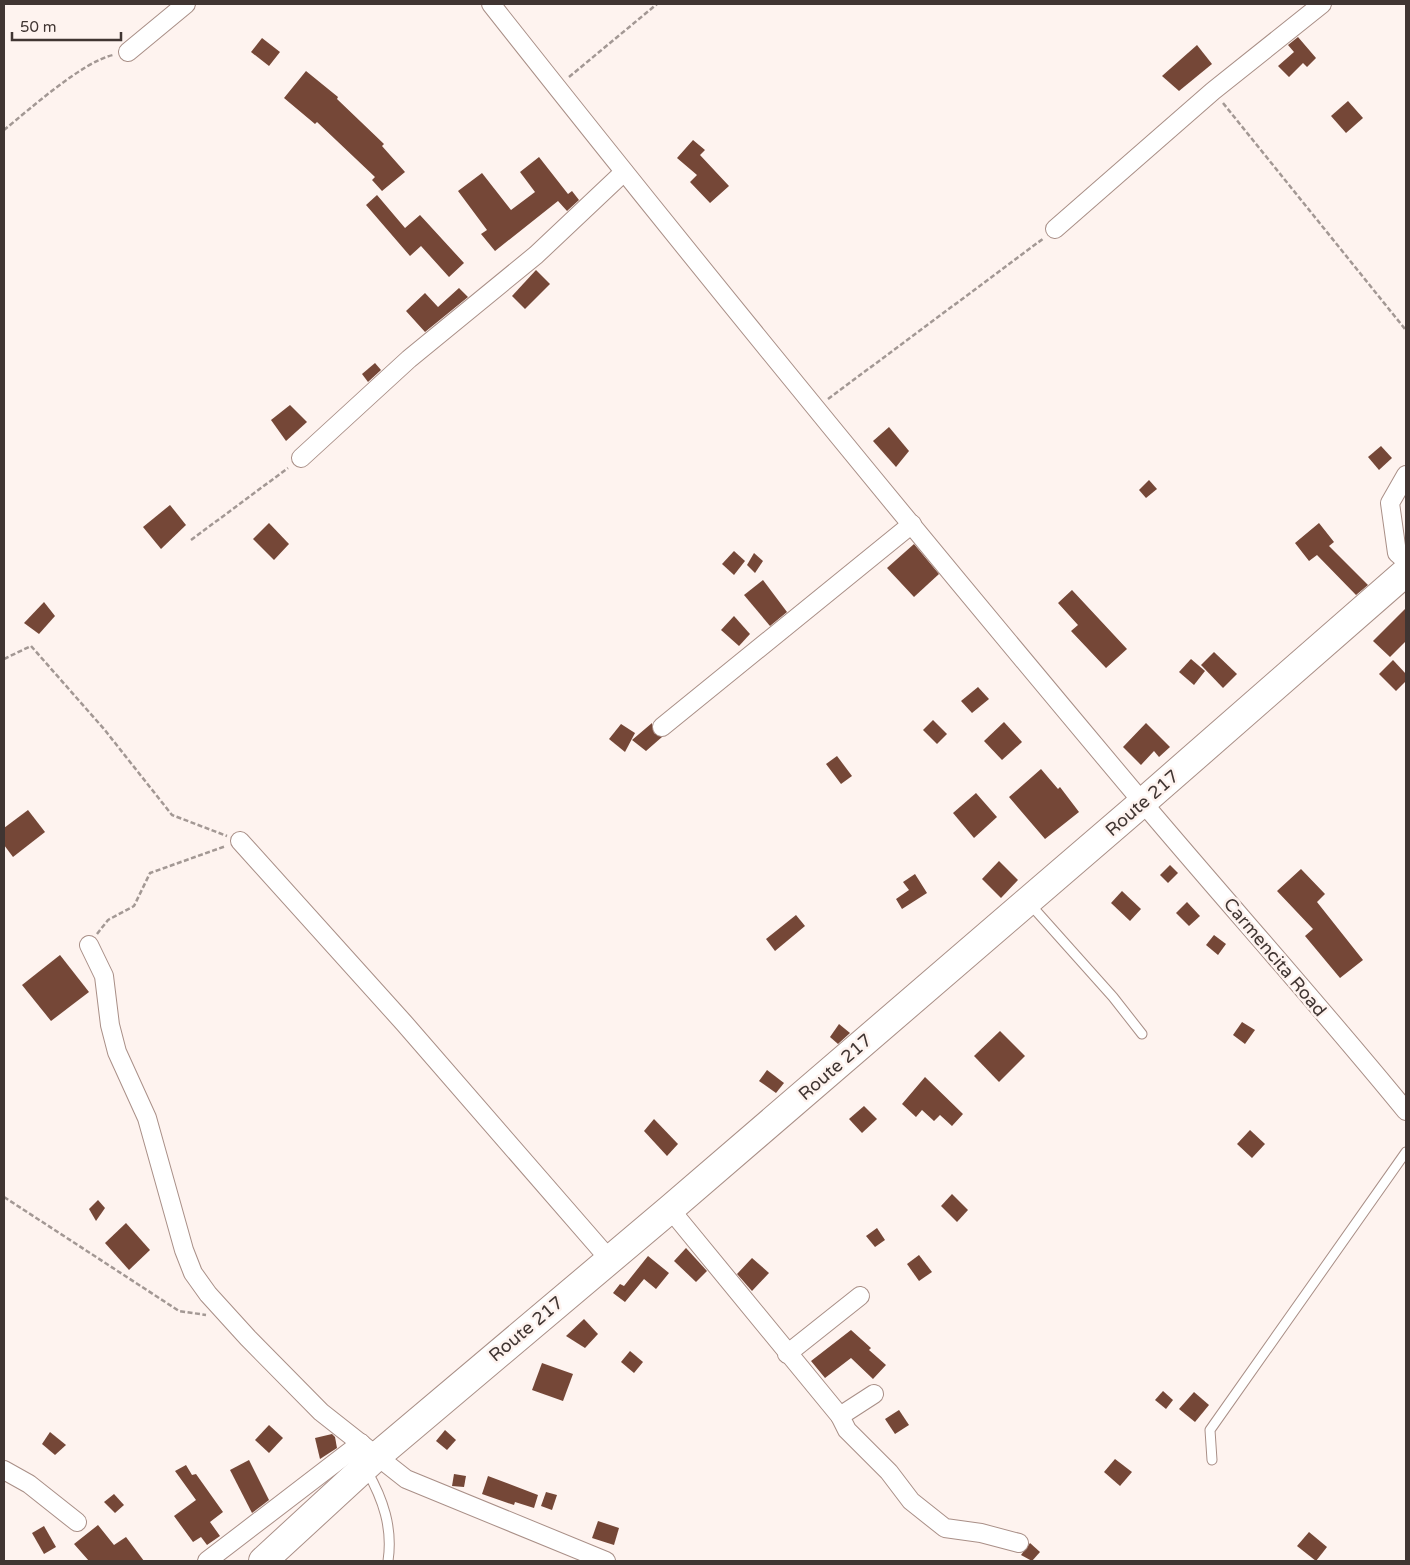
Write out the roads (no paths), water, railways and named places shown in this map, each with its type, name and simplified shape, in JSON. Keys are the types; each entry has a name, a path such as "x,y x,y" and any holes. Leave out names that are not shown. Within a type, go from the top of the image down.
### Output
{"main road":[{"name":"Route 217","path":"263,1561 368,1456 670,1209 1143,802 1406,572"}],"street":[{"path":"128,52 186,4"},
{"name":"Carmencita Road","path":"490,4 624,172 912,524 1143,802 1406,1111"},
{"path":"1055,229 1213,90 1322,4"},
{"path":"301,458 409,359 536,255 624,172"},
{"path":"1406,475 1390,503 1397,553 1406,561"},
{"path":"662,727 912,524"},
{"path":"240,841 397,1016 610,1260"},
{"path":"88,945 104,976 110,1025 117,1052 146,1118 175,1222 190,1266 208,1294 321,1412 368,1456 406,1479 606,1561"},
{"path":"670,1209 698,1241 787,1354 840,1416 847,1430 889,1472 910,1501 945,1528 1018,1543"},
{"path":"787,1354 860,1296"},
{"path":"840,1416 874,1394"},
{"path":"207,1561 368,1456"},
{"path":"4,1470 29,1484 77,1522"}],"lane":[{"path":"1027,901 1113,997 1142,1034"},
{"path":"1212,1460 1210,1430 1406,1152"},
{"path":"368,1456 381,1495 391,1543 388,1561"}]}
